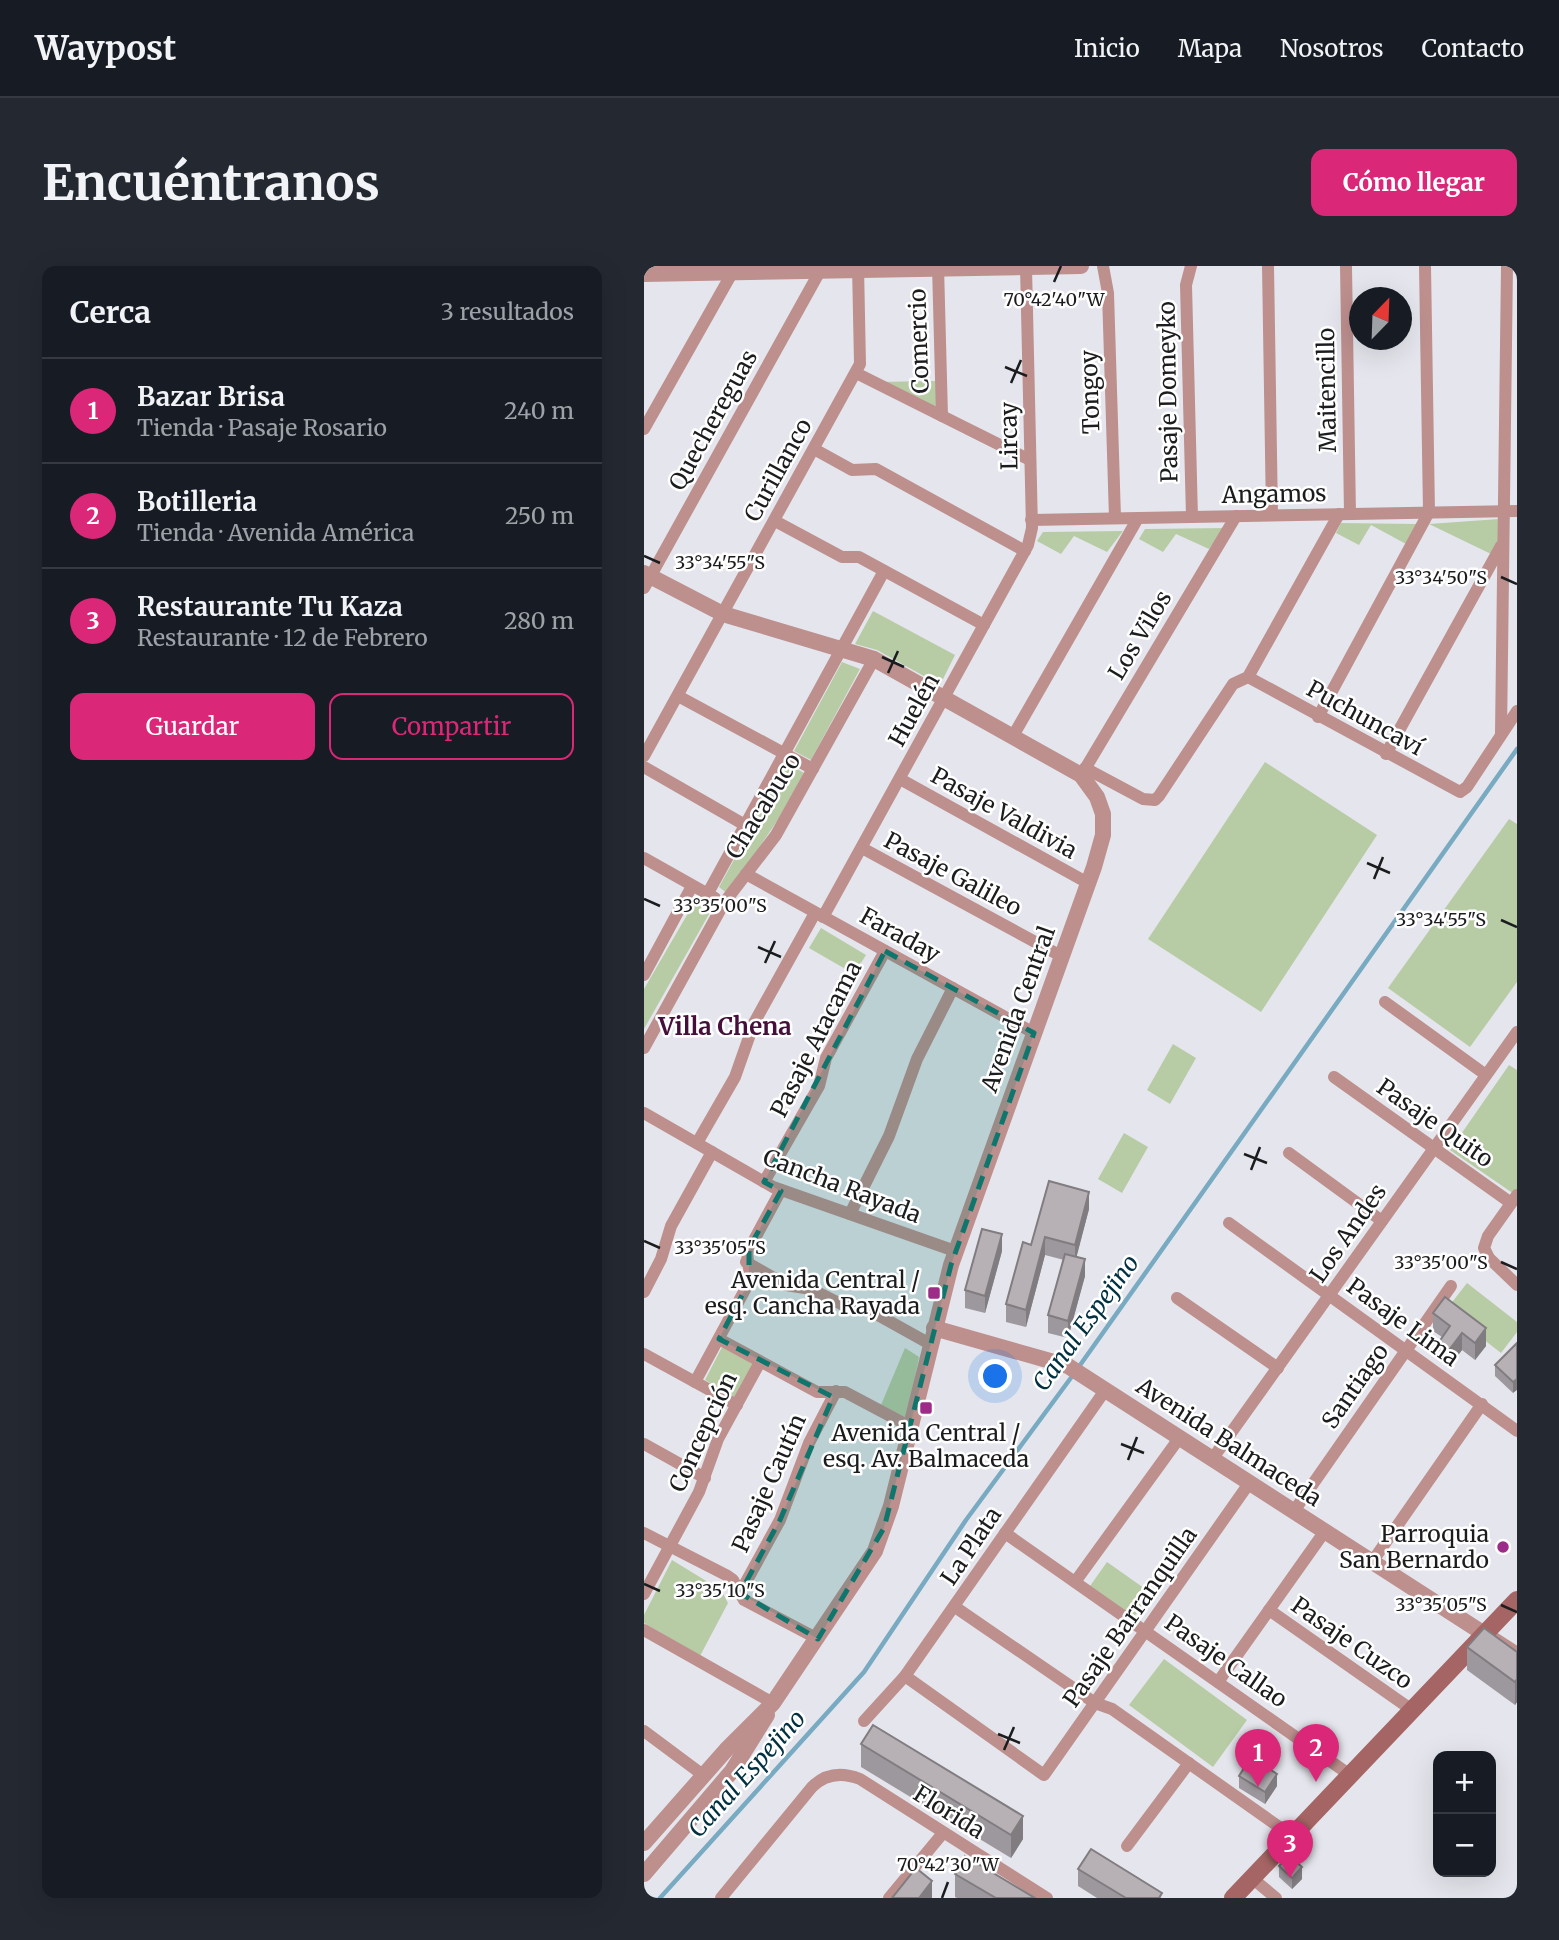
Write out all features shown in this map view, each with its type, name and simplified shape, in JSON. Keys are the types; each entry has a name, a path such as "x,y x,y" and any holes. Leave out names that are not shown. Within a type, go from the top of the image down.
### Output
{"main road":[{"path":"1233,1898 1517,1600"}],"street":[{"path":"644,274 734,270 1081,266"},
{"name":"Tongoy","path":"1103,266 1108,293 1115,518"},
{"name":"Pasaje Domeyko","path":"1191,266 1186,285 1192,517"},
{"path":"1268,266 1272,515"},
{"name":"Maitencillo","path":"1345,514 1346,266"},
{"path":"1318,717 1429,512 1425,266"},
{"path":"1501,734 1503,543 1510,511 1507,266"},
{"name":"Comercio","path":"938,267 942,416"},
{"name":"Lircay","path":"1022,267 1031,520"},
{"name":"Curillanco","path":"644,756 856,373 862,352 858,268"},
{"path":"644,429 734,270"},
{"name":"Quechereguas","path":"646,579 820,271"},
{"path":"856,373 1030,460"},
{"path":"814,449 852,470 876,469 1025,551"},
{"name":"Angamos","path":"1031,520 1510,511"},
{"path":"1083,772 1143,799 1155,800 1233,684 1248,677 1345,514"},
{"name":"Los Vilos","path":"1083,772 1236,516"},
{"path":"1013,736 1138,518"},
{"name":"Huelén","path":"697,1143 735,1077 754,1023 862,848 1025,551 1031,536 1031,520"},
{"path":"775,521 842,557 859,557 984,625"},
{"path":"1386,754 1503,543"},
{"name":"Chacabuco","path":"708,893 884,571"},
{"name":"Avenida Central","path":"644,1874 732,1771 759,1731 773,1703 874,1551 891,1506 955,1251 1088,883 1101,845 1104,823 1097,797 1083,772 1013,736 946,696 874,659 723,614 646,579"},
{"path":"1503,590 1517,590"},
{"name":"Chacabuco","path":"644,1048 724,903 776,835 874,659"},
{"name":"Puchuncaví","path":"1248,677 1452,790 1464,790 1501,734"},
{"path":"678,696 813,769"},
{"path":"1501,734 1517,711"},
{"path":"644,767 745,825"},
{"name":"Pasaje Valdivia","path":"900,779 1088,883"},
{"name":"Pasaje Galileo","path":"862,848 1061,956"},
{"path":"644,858 724,903"},
{"name":"Faraday","path":"746,874 1034,1033"},
{"path":"644,975 692,886"},
{"name":"Pasaje Atacama","path":"764,1182 819,1086 826,1058 885,951"},
{"path":"850,1214 889,1136 916,1059 953,988"},
{"path":"1385,1002 1486,1075"},
{"name":"Los Andes","path":"1213,1458 1517,1032"},
{"path":"1504,1050 1517,1059"},
{"name":"Pasaje Quito","path":"1334,1077 1434,1148 1514,1199"},
{"name":"Cancha Rayada","path":"644,1112 781,1190 955,1251"},
{"path":"644,1292 661,1259 671,1226 712,1152"},
{"path":"1289,1153 1382,1221"},
{"path":"695,1382 749,1282 746,1262 749,1248 781,1190"},
{"path":"1514,1199 1488,1236 1484,1248 1489,1258 1517,1284"},
{"name":"Pasaje Lima","path":"1229,1223 1482,1404 1517,1432"},
{"path":"746,1262 786,1285 811,1289 845,1306 869,1310 932,1336"},
{"name":"Santiago","path":"1294,1511 1451,1286"},
{"path":"1177,1298 1278,1367"},
{"name":"Avenida Balmaceda","path":"932,1336 1068,1366 1517,1655"},
{"path":"719,1339 817,1392 845,1392 911,1427"},
{"path":"644,1354 737,1405"},
{"name":"Concepción","path":"644,1594 705,1478 713,1449 760,1362"},
{"name":"La Plata","path":"864,1721 905,1676 1106,1389"},
{"name":"Pasaje Cautín","path":"740,1593 780,1520 809,1443 836,1391"},
{"path":"1373,1562 1482,1404"},
{"path":"1076,1582 1180,1437"},
{"path":"644,1444 705,1478"},
{"name":"Pasaje Barranquilla","path":"905,1676 1044,1775 1250,1482"},
{"path":"1218,1682 1325,1531"},
{"path":"644,1533 726,1575 733,1580 744,1600 818,1639"},
{"name":"Pasaje Callao","path":"1005,1533 1350,1775"},
{"path":"955,1607 1095,1703 1112,1709 1292,1836"},
{"name":"Pasaje Cuzco","path":"1269,1610 1412,1710"},
{"path":"644,1630 773,1703"},
{"name":"Avenida Central","path":"644,1843 703,1775 773,1703"},
{"path":"644,1731 703,1775"},
{"path":"1127,1846 1189,1763"},
{"name":"Florida","path":"721,1898 812,1787 825,1777 843,1774 860,1779 1047,1898"},
{"path":"656,1829 671,1844"},
{"path":"889,1898 943,1833"},
{"path":"1252,1878 1276,1898"}],"highlighted area":[{"path":"885,951 1034,1033 951,1265 884,1528 818,1639 740,1593 780,1520 833,1397 719,1339 749,1282 749,1248 781,1191 764,1182"}],"green space":[{"path":"937,381 938,410 875,382"},
{"path":"1499,519 1500,539 1491,554 1429,524"},
{"path":"1341,523 1417,524 1406,544 1371,525 1359,545 1336,533"},
{"path":"1225,528 1209,549 1176,534 1163,552 1139,539 1145,529"},
{"path":"1123,531 1107,552 1074,536 1061,554 1037,541 1043,532"},
{"path":"873,611 955,655 940,685 877,650 855,644"},
{"path":"842,662 860,669 811,760 794,751"},
{"path":"1265,762 1377,835 1261,1012 1148,939"},
{"path":"787,763 804,773 779,818 728,894 719,887"},
{"path":"1509,819 1517,824 1517,982 1470,1047 1388,988"},
{"path":"698,896 710,900 713,907 644,1029 644,989"},
{"path":"821,928 866,955 854,974 809,948"},
{"path":"1173,1044 1196,1058 1170,1104 1147,1090"},
{"path":"1509,1065 1517,1070 1517,1190 1514,1194 1450,1150"},
{"path":"1124,1133 1148,1147 1122,1193 1098,1179"},
{"path":"1467,1283 1517,1322 1517,1332 1501,1353 1446,1310"},
{"path":"722,1347 754,1364 735,1397 705,1380"},
{"path":"905,1348 919,1357 907,1418 881,1405"},
{"path":"672,1560 721,1590 728,1603 700,1656 644,1623 644,1615"},
{"path":"1107,1562 1151,1593 1133,1618 1090,1586"},
{"path":"1164,1659 1247,1720 1213,1767 1129,1705"}],"building":[{"path":"1049,1181 1089,1192 1075,1245 1045,1237 1026,1310 1006,1304 1023,1242 1031,1245"},
{"path":"982,1229 1002,1234 985,1296 965,1290"},
{"path":"1065,1254 1085,1259 1068,1321 1048,1315"},
{"path":"1445,1297 1486,1328 1475,1343 1462,1333 1449,1350 1439,1342 1450,1326 1433,1313"},
{"path":"1517,1343 1517,1379 1513,1382 1495,1365"},
{"path":"1484,1628 1517,1652 1515,1682 1467,1647"},
{"path":"873,1725 1023,1816 1011,1835 861,1744"},
{"path":"1251,1757 1277,1774 1265,1792 1239,1776"},
{"path":"1091,1849 1162,1893 1159,1898 1126,1898 1078,1869"},
{"path":"1289,1855 1302,1867 1292,1878 1279,1866"},
{"path":"965,1856 1035,1898 996,1898 955,1874"},
{"path":"916,1868 932,1881 919,1898 892,1898"}],"waterway":[{"name":"Canal Espejino","path":"1078,1368 1517,749"},
{"name":"Canal Espejino","path":"660,1898 864,1672 966,1520 1073,1375"}],"place":[{"name":"Avenida Central / esq. Cancha Rayada","path":"934,1293"},
{"name":"Avenida Central / esq. Av. Balmaceda","path":"926,1408"},
{"name":"Parroquia San Bernardo","path":"1503,1547"},
{"name":"Botilleria","path":"1316,1782"},
{"name":"Bazar Brisa","path":"1258,1787"},
{"name":"Restaurante Tu Kaza","path":"1290,1878"}],"district":[{"name":"Villa Chena","path":"725,1027"}]}
